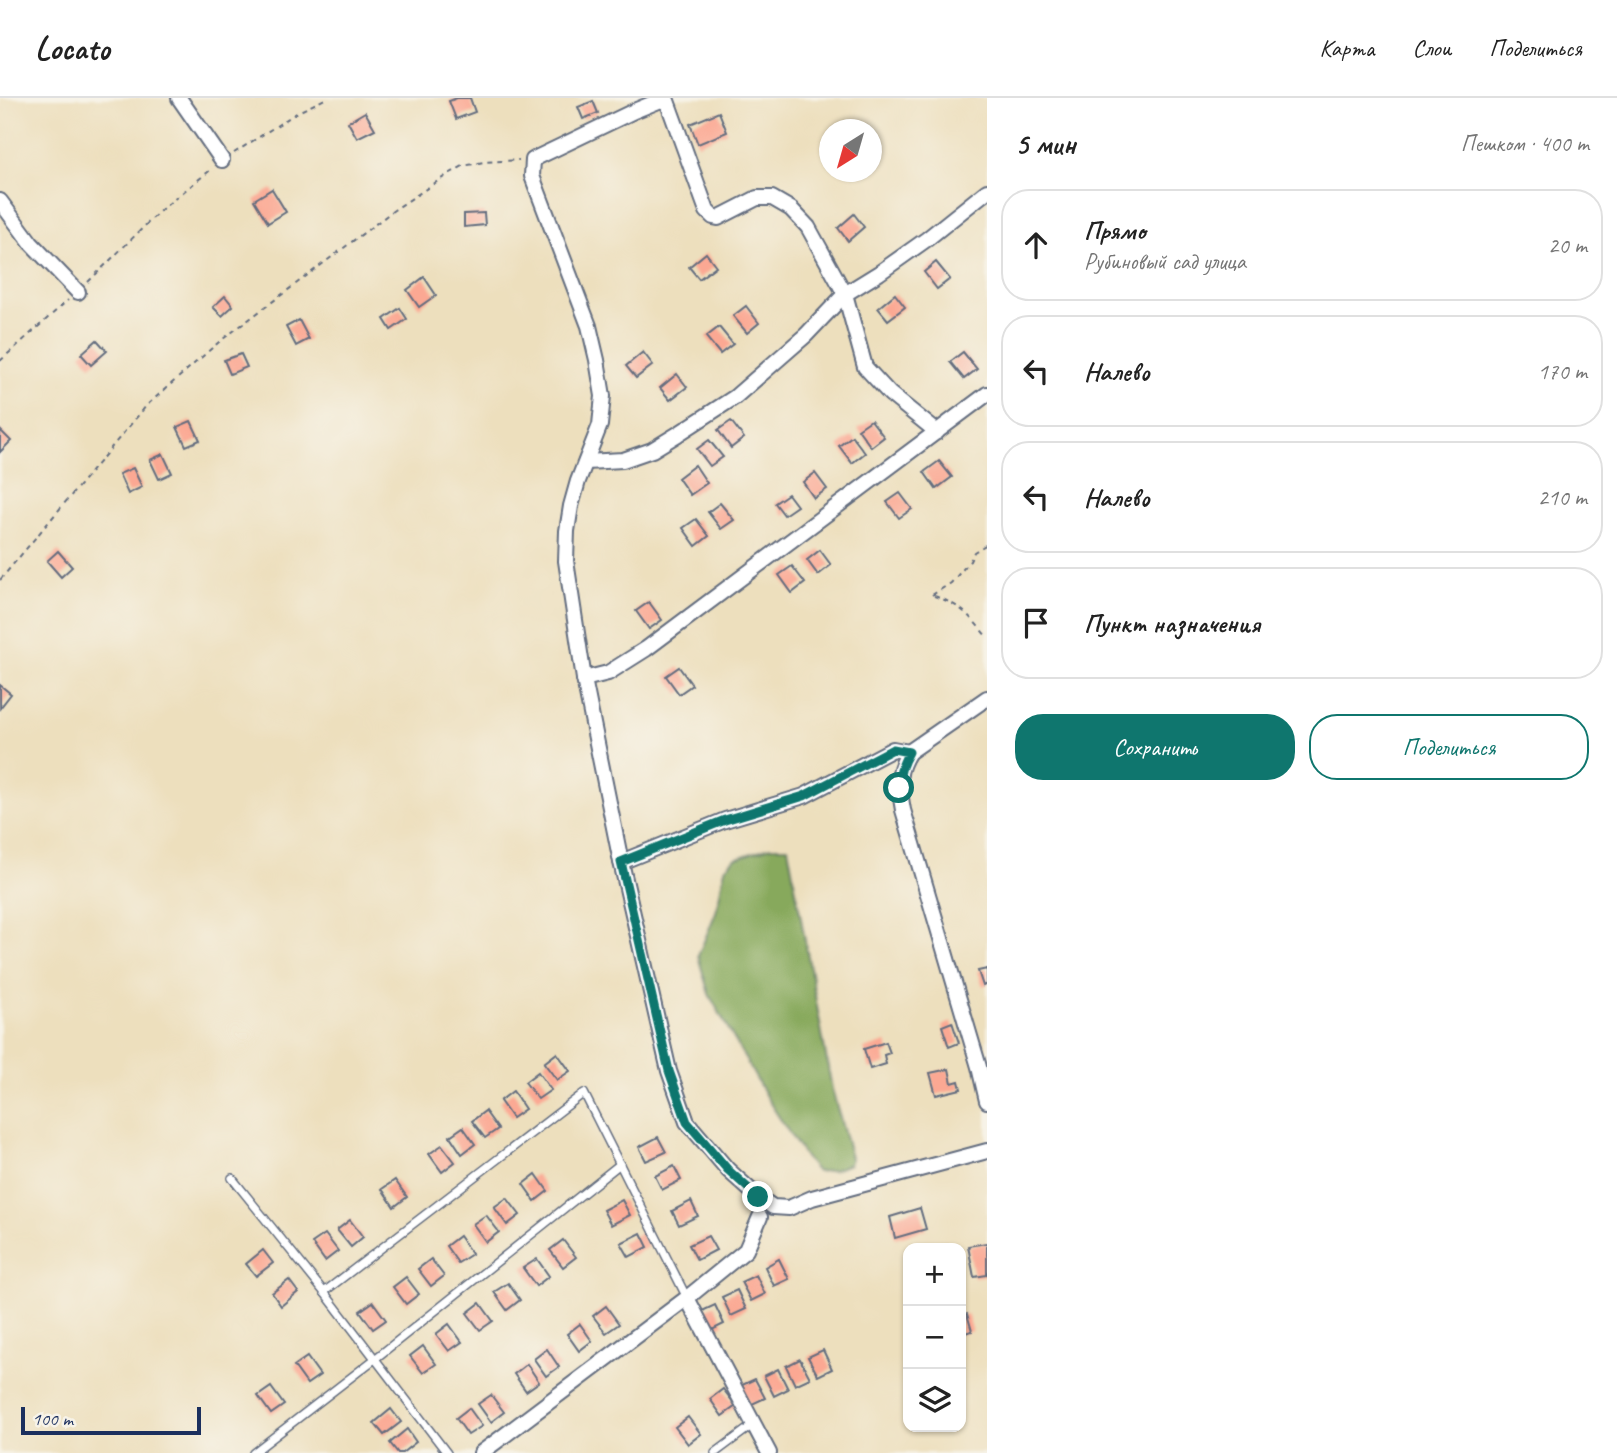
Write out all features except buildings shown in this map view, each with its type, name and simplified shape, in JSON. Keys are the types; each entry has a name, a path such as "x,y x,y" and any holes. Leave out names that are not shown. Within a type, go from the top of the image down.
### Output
{"street":[{"path":"179,98 222,160"},
{"path":"937,432 890,394 865,367 845,294 808,227 791,209 772,198 757,198 718,218 707,211 666,98 533,160 532,176 589,326 603,396 600,425 571,506 566,561 584,679 621,862 669,1071 687,1122 728,1170 773,1207 789,1208 812,1198 987,1152"},
{"path":"586,462 623,460 652,450 735,397 806,335 845,294 927,239 987,191"},
{"path":"0,201 31,243 78,292"},
{"path":"584,679 608,673 646,649 987,394"},
{"path":"987,698 909,752 898,777 903,810 983,1066 987,1101"},
{"path":"621,862 725,820 804,796 893,749 909,752"},
{"path":"481,1453 746,1251 760,1217"},
{"path":"687,1298 769,1453"}],"lane":[{"path":"324,1292 584,1093 687,1298"},
{"path":"253,1453 376,1359 620,1164"},
{"path":"233,1178 447,1453"},
{"path":"715,1453 754,1423"}],"path":[{"path":"0,361 78,292 162,209 222,160 298,112 327,98"},
{"path":"0,580 148,405 219,342 394,210 447,175 463,166 484,162 505,159 533,160"},
{"path":"987,544 974,552 970,561 951,583 932,596 967,612 987,637"}],"green space":[{"path":"770,847 788,847 832,1089 851,1158 849,1164 834,1170 817,1172 768,1100 709,994 698,956 716,912 725,868 734,859"}],"route":[{"path":"758,1197 728,1170 687,1122 669,1071 621,862 725,820 804,796 893,749 909,752 898,777 899,788"}]}
